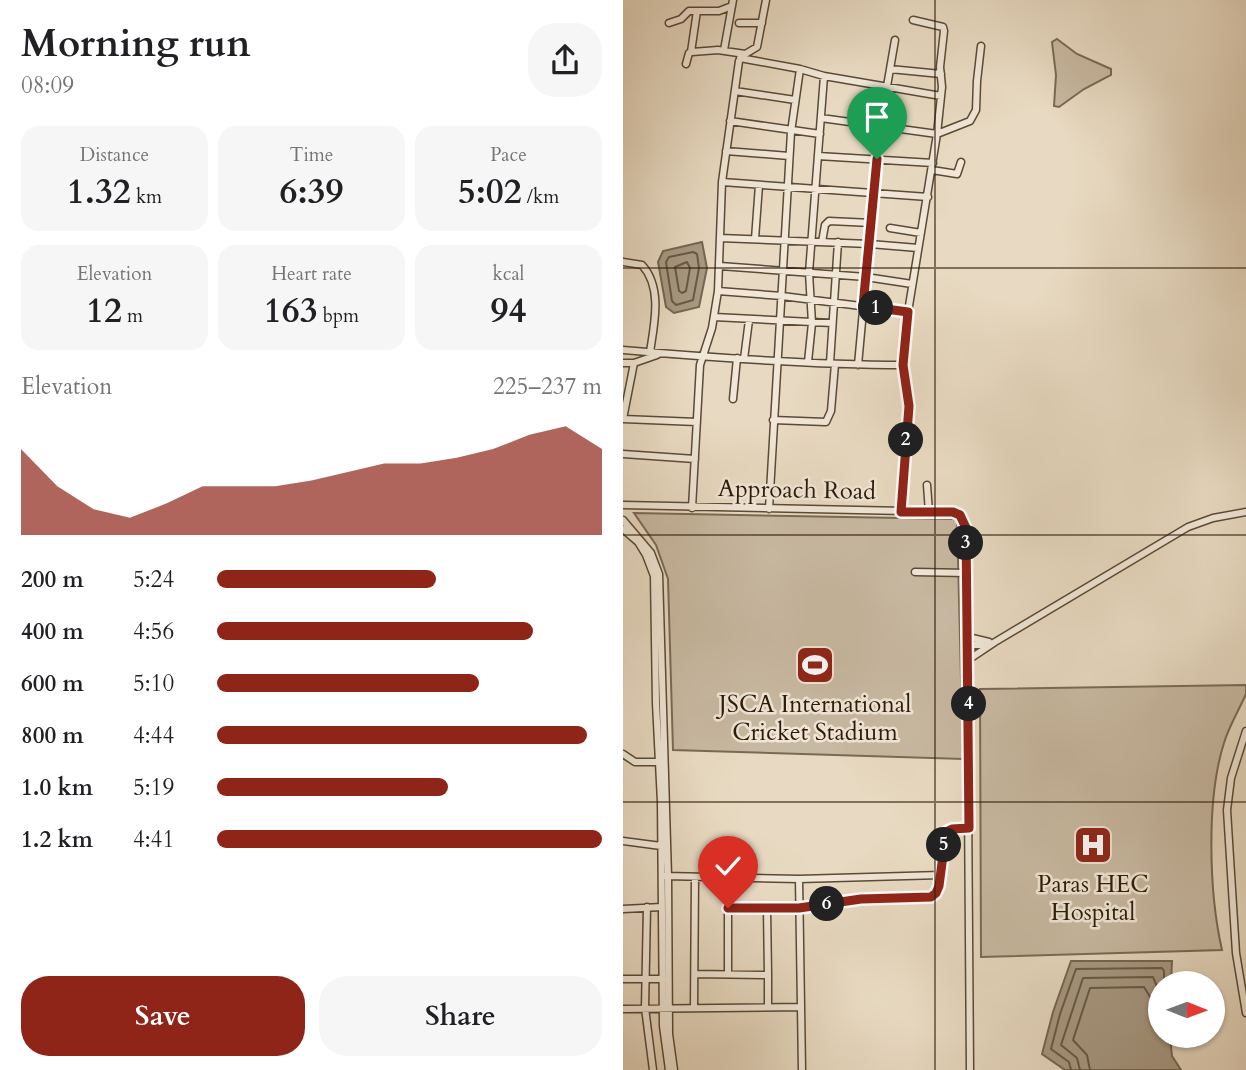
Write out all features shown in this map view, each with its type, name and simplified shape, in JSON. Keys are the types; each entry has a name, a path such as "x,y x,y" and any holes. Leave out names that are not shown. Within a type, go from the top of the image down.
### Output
{"street":[{"path":"692,508 703,357 714,317 720,267 722,183 730,121 743,56 757,47 766,0"},
{"path":"669,23 681,19 686,12 719,11 733,3"},
{"path":"724,50 733,3"},
{"path":"686,64 691,52 698,11"},
{"path":"901,512 909,406 903,365 912,284 937,134 943,27 913,20"},
{"path":"739,23 762,23"},
{"path":"858,365 880,127 895,40"},
{"path":"821,118 937,134 970,121 974,117 981,46"},
{"path":"691,52 724,50 824,76 941,96"},
{"path":"769,509 789,156 800,69"},
{"path":"890,69 941,74"},
{"path":"808,362 812,323 809,273 824,76"},
{"path":"735,91 795,100"},
{"path":"730,121 791,132 820,134"},
{"path":"726,151 789,156"},
{"path":"818,156 877,159 932,167 957,174 961,162"},
{"path":"722,183 928,197"},
{"path":"755,239 759,185"},
{"path":"822,242 825,225 829,221 872,223"},
{"path":"890,228 921,233"},
{"path":"720,238 918,248"},
{"path":"773,420 826,422 831,411 832,323 838,242"},
{"path":"623,262 642,265 652,283 654,323 650,352"},
{"path":"720,267 866,277 912,284"},
{"path":"717,291 811,299 908,312"},
{"path":"714,317 832,323"},
{"path":"733,399 748,320"},
{"path":"623,350 832,364 903,365"},
{"path":"623,363 634,363 662,353"},
{"path":"634,363 623,419 697,422"},
{"path":"623,454 695,459"},
{"path":"927,485 929,512"},
{"name":"Approach Road","path":"623,505 953,512 960,515 966,528 967,573 970,1070"},
{"path":"968,646 992,642 1188,527 1213,517 1246,512"},
{"path":"623,520 651,553 659,574 665,876 666,1008 663,1039 671,1070"},
{"path":"623,528 646,555 654,576 661,846 665,876 662,907 666,1008"},
{"path":"915,572 967,573"},
{"path":"968,637 992,642"},
{"path":"968,662 991,649 992,642"},
{"path":"1246,731 1227,798 1227,827 1236,953 1246,1013"},
{"path":"623,754 635,762 659,762"},
{"path":"728,908 799,908 861,899 931,897 938,890 946,832 969,828"},
{"path":"623,841 661,846"},
{"path":"665,876 799,879 941,875"},
{"path":"694,1008 695,877"},
{"path":"728,877 728,974"},
{"path":"799,879 803,1070"},
{"path":"647,907 645,1008 653,1070"},
{"path":"623,909 662,907"},
{"path":"767,909 768,1007"},
{"path":"695,974 768,975"},
{"path":"623,979 663,979"},
{"path":"623,1009 801,1007"}],"shaded area":[{"path":"1057,39 1077,54 1111,69 1111,75 1084,89 1059,107 1054,106 1056,75 1052,42"},
{"name":"JSCA International Cricket Stadium","path":"634,513 957,519 963,759 673,750 668,579 656,545"},
{"path":"1246,685 1246,694 1224,743 1214,791 1212,874 1222,950 981,957 980,689"}],"water":[{"path":"702,242 707,268 699,307 674,313 666,307 658,262 663,251"},
{"path":"1071,961 1172,961 1172,971 1148,971 1148,1048 1171,1048 1172,1056 1181,1070 1065,1070 1042,1054"}],"place":[{"name":"JSCA International Cricket Stadium","path":"815,665"},
{"name":"Paras HEC Hospital","path":"1093,845"}],"route":[{"path":"728,908 799,908 861,899 931,897 939,886 946,832 969,828 966,528 960,515 953,512 901,512 909,406 903,365 908,312 863,306 877,159"}]}
